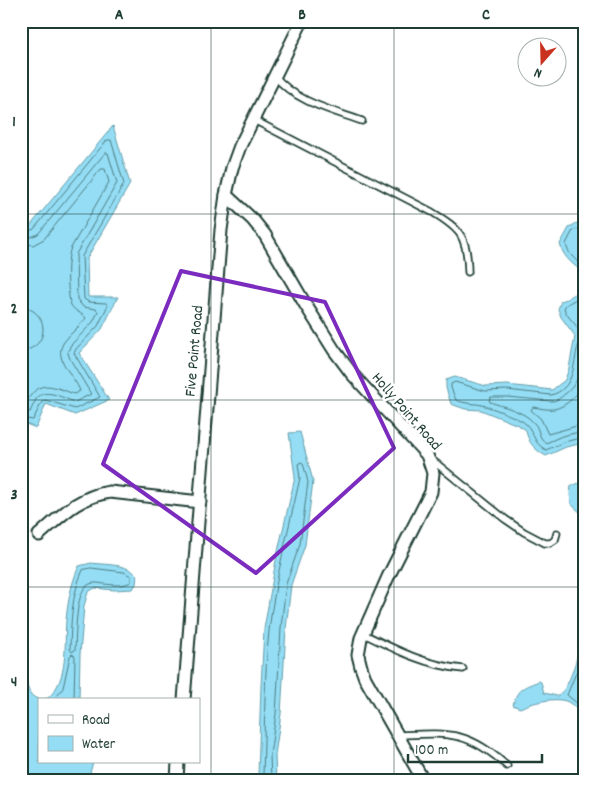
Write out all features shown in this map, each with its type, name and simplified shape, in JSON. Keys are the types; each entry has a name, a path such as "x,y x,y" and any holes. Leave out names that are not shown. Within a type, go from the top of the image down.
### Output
{"street":[{"name":"Five Point Road","path":"184,698 221,230 226,195 235,161 252,119 302,21"},
{"name":"Holly Point Road","path":"226,195 240,207 264,235 315,320 352,374 428,458 433,473 431,492 362,633 358,647 360,667 423,780"},
{"path":"39,534 76,503 98,494 110,492 200,502"},
{"path":"177,780 178,764"}],"lane":[{"path":"274,75 286,88 300,97 362,121"},
{"path":"252,119 432,212 451,224 463,238 466,246 468,272"},
{"path":"428,458 524,532 545,543 555,540 557,533"},
{"path":"362,633 410,657 428,663 463,669"},
{"path":"398,735 440,734 457,736 479,744 507,766"}],"highlighted area":[{"path":"181,271 325,302 394,448 256,573 103,464"}],"water":[{"path":"113,126 130,184 87,258 88,297 118,297 102,329 79,353 109,400 75,415 46,404 36,428 21,422 21,332 25,331 21,318 21,222 30,226"},
{"path":"576,223 584,226 584,287 580,270 567,258 560,244 569,228"},
{"path":"584,287 584,443 566,447 546,456 533,446 528,439 526,430 518,425 481,410 465,409 451,404 446,388 446,380 455,377 486,386 507,385 552,390 565,380 575,336 561,317 558,309 561,301"},
{"path":"300,432 313,481 305,545 291,585 286,629 281,714 275,755 276,780 254,780 253,776 258,775 264,629 276,560 295,477 289,433"},
{"path":"584,481 584,516 571,504 570,494 571,486"},
{"path":"91,563 116,565 133,572 137,576 136,584 133,589 95,588 88,592 84,606 79,698 48,698 55,690 62,672 70,593 79,566"},
{"path":"584,630 584,716 570,703 563,700 544,701 520,708 513,705 522,689 539,681 544,693 557,696 561,693 572,673 578,653 579,640"},
{"path":"21,632 27,642 27,679 31,695 38,699 38,764 92,764 88,780 21,780"}]}
